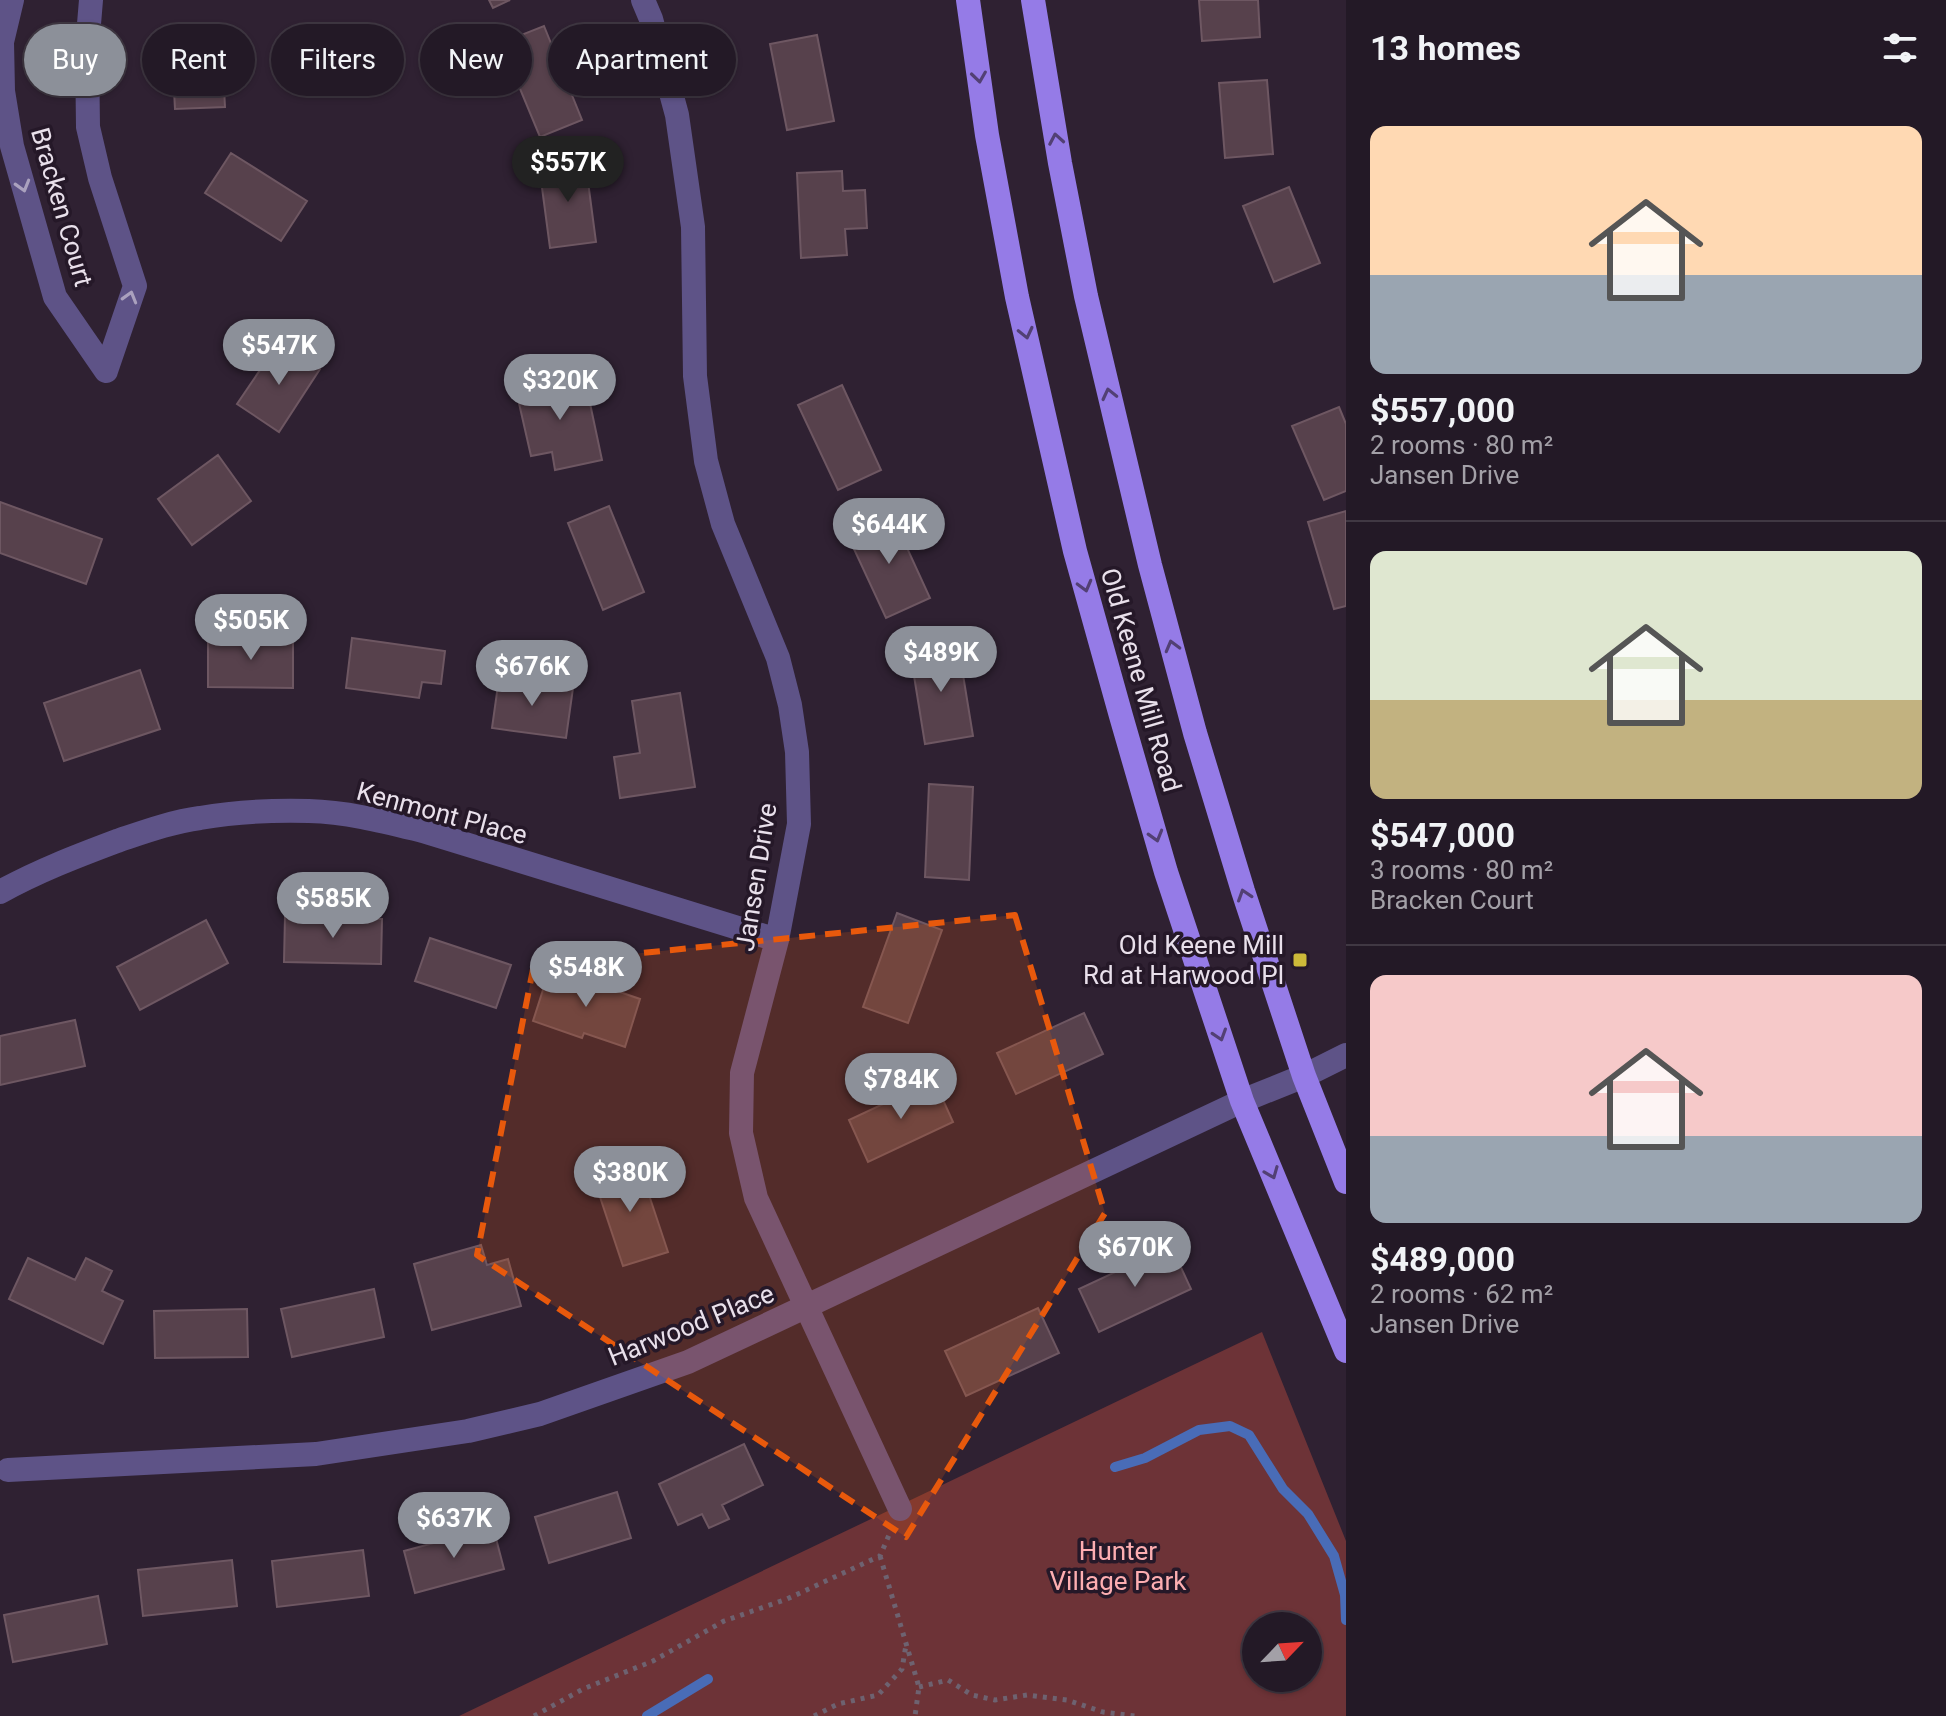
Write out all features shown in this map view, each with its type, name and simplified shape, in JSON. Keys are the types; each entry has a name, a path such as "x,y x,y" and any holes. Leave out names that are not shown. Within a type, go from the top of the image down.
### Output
{"main road":[{"name":"Old Keene Mill Road","path":"968,0 987,135 1017,297 1075,551 1166,872 1242,1101 1346,1351"},
{"name":"Old Keene Mill Road","path":"1033,0 1086,296 1150,565 1195,733 1238,876 1304,1076 1346,1182"}],"street":[{"name":"Bracken Court","path":"12,0 2,42 3,91 12,146 55,297 106,371 135,286 100,178 88,127 87,48 91,0"},
{"name":"Jansen Drive","path":"643,0 677,115 693,227 695,376 706,461 723,524 778,658 790,705 797,752 799,824 777,940 742,1073 741,1133 756,1198 900,1509"},
{"name":"Kenmont Place","path":"0,892 80,854 158,827 240,812 311,811 370,819 423,831 777,940"},
{"name":"Harwood Place","path":"8,1470 316,1454 468,1431 540,1414 688,1362 1346,1055"}],"path":[{"path":"900,1509 880,1556 919,1687 915,1716"},
{"path":"534,1716 583,1689 653,1661 724,1621 787,1599 880,1556"},
{"path":"814,1716 838,1704 878,1695 902,1669 906,1644"},
{"path":"919,1687 948,1680 972,1695 995,1700 1027,1695 1067,1700 1103,1712 1135,1716"}],"highlighted area":[{"path":"1015,915 1105,1213 906,1537 477,1255 534,964"}],"green space":[{"name":"Hunter Village Park","path":"1262,1332 1346,1541 1346,1716 459,1716"}],"building":[{"path":"489,0 510,0 493,8"},
{"path":"1199,0 1258,0 1260,37 1202,41"},
{"path":"544,26 548,36 548,96 572,96 582,120 540,137 523,96 532,96 532,31"},
{"path":"817,35 834,121 787,130 770,44"},
{"path":"1267,80 1273,154 1225,158 1219,83"},
{"path":"174,96 224,96 225,107 175,109"},
{"path":"231,153 307,201 281,241 205,193"},
{"path":"585,159 596,242 550,248 539,165"},
{"path":"842,171 843,191 865,190 867,228 845,229 847,255 801,258 797,173"},
{"path":"1289,187 1320,263 1274,282 1243,206"},
{"path":"279,342 320,369 279,432 237,404"},
{"path":"584,375 602,460 555,470 552,452 531,456 516,390"},
{"path":"842,385 881,470 838,490 798,405"},
{"path":"1339,407 1346,424 1346,491 1324,500 1292,426"},
{"path":"218,455 251,501 192,545 158,499"},
{"path":"0,502 102,539 86,584 0,553"},
{"path":"609,506 644,592 603,610 568,523"},
{"path":"1346,511 1346,606 1334,609 1308,522"},
{"path":"891,513 930,598 886,618 847,534"},
{"path":"208,637 293,637 293,688 208,687"},
{"path":"352,638 445,651 441,684 422,682 419,698 346,688"},
{"path":"958,644 973,736 925,744 910,651"},
{"path":"140,670 160,729 64,761 44,703"},
{"path":"499,678 573,688 566,738 492,728"},
{"path":"680,693 695,787 620,798 614,757 640,753 632,701"},
{"path":"929,784 973,787 969,880 925,877"},
{"path":"897,913 942,930 908,1023 863,1007"},
{"path":"285,916 382,919 381,964 284,962"},
{"path":"206,920 228,963 140,1010 117,967"},
{"path":"430,938 511,965 496,1008 415,981"},
{"path":"550,968 640,999 625,1047 584,1033 582,1038 533,1021"},
{"path":"1084,1013 1103,1054 1016,1094 997,1053"},
{"path":"75,1020 85,1066 0,1085 0,1036"},
{"path":"934,1080 953,1122 868,1162 849,1120"},
{"path":"638,1162 668,1252 623,1266 593,1176"},
{"path":"481,1245 487,1265 508,1259 521,1306 432,1330 414,1264"},
{"path":"1171,1246 1191,1289 1099,1332 1079,1289"},
{"path":"28,1258 75,1280 86,1258 112,1271 102,1291 123,1301 103,1344 9,1299"},
{"path":"374,1289 384,1337 292,1357 281,1309"},
{"path":"1038,1308 1059,1353 966,1396 945,1351"},
{"path":"247,1309 248,1357 155,1358 154,1311"},
{"path":"744,1444 763,1485 722,1505 729,1519 709,1528 702,1514 678,1525 659,1484"},
{"path":"617,1492 631,1538 549,1563 535,1517"},
{"path":"493,1527 504,1569 415,1593 404,1551"},
{"path":"363,1550 369,1596 277,1607 272,1561"},
{"path":"232,1560 237,1606 143,1616 138,1570"},
{"path":"98,1596 107,1644 13,1662 4,1615"}],"waterway":[{"path":"1115,1467 1145,1458 1199,1430 1230,1426 1249,1435 1283,1489 1308,1514 1334,1556 1345,1595 1346,1620"},
{"path":"647,1716 708,1679"}],"place":[{"name":"Old Keene Mill Rd at Harwood Pl","path":"1300,960"}]}
